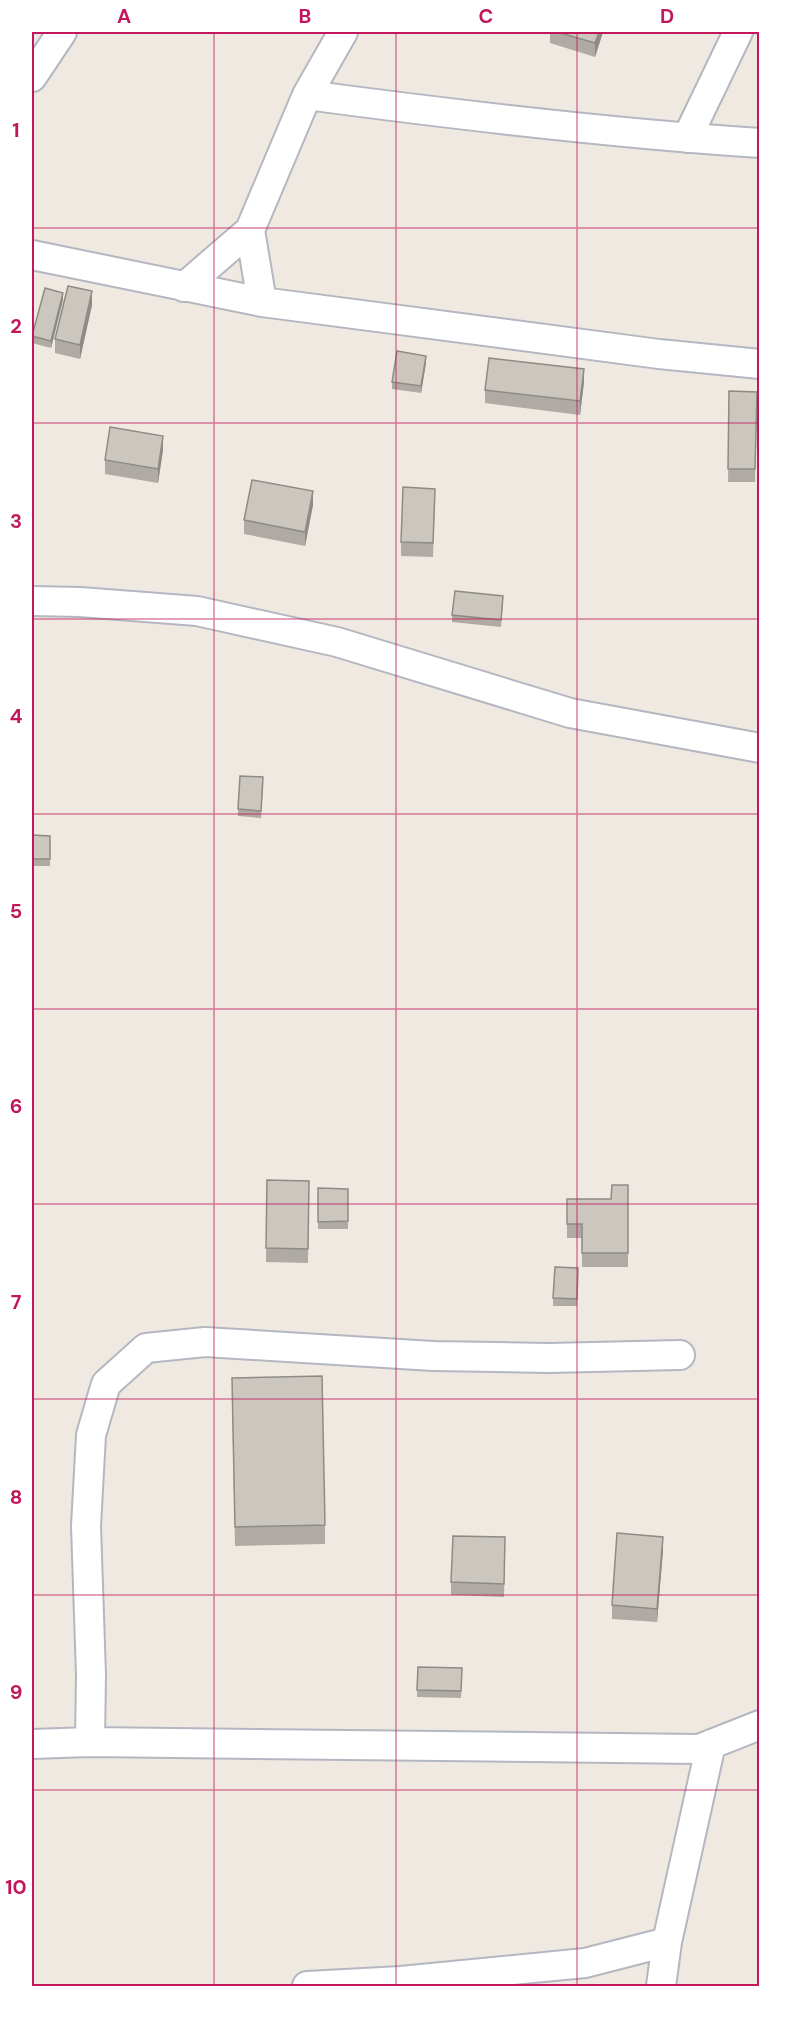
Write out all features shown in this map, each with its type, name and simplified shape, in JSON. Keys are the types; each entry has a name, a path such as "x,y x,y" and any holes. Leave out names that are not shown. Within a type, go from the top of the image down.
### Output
{"street":[{"path":"32,77 62,32"},
{"path":"184,287 250,230 307,95 343,32"},
{"path":"687,138 738,32"},
{"path":"307,95 479,117 759,143"},
{"path":"250,230 262,302"},
{"path":"32,255 262,302 659,354 759,364"},
{"path":"32,601 80,602 197,611 337,642 570,713 759,748"},
{"path":"90,1742 91,1675 86,1526 91,1436 106,1384 146,1348 205,1342 434,1356 549,1358 681,1355"},
{"path":"37,1748 90,1742 699,1749 759,1725"},
{"path":"661,1986 667,1942 711,1744"},
{"path":"307,1986 401,1981 585,1963 667,1942"}],"building":[{"path":"557,32 599,32 595,43"},
{"path":"68,286 92,291 80,345 55,339"},
{"path":"45,288 63,293 51,341 32,336"},
{"path":"397,351 426,356 421,386 392,382"},
{"path":"489,358 584,369 580,401 485,390"},
{"path":"729,391 757,392 755,469 728,469"},
{"path":"110,427 163,436 158,469 105,460"},
{"path":"252,480 313,491 305,532 244,520"},
{"path":"403,487 435,489 433,543 401,542"},
{"path":"455,591 503,596 501,620 452,615"},
{"path":"240,776 263,777 261,811 238,809"},
{"path":"32,835 50,836 50,859 32,859"},
{"path":"267,1180 309,1181 308,1249 266,1248"},
{"path":"612,1185 628,1185 628,1253 582,1253 582,1224 567,1224 567,1199 611,1199"},
{"path":"318,1188 348,1189 348,1221 318,1222"},
{"path":"555,1267 578,1268 577,1299 553,1298"},
{"path":"322,1376 325,1525 235,1527 232,1378"},
{"path":"617,1533 663,1537 657,1609 612,1605"},
{"path":"453,1536 505,1537 504,1584 451,1582"},
{"path":"418,1667 462,1668 461,1691 417,1690"}]}
